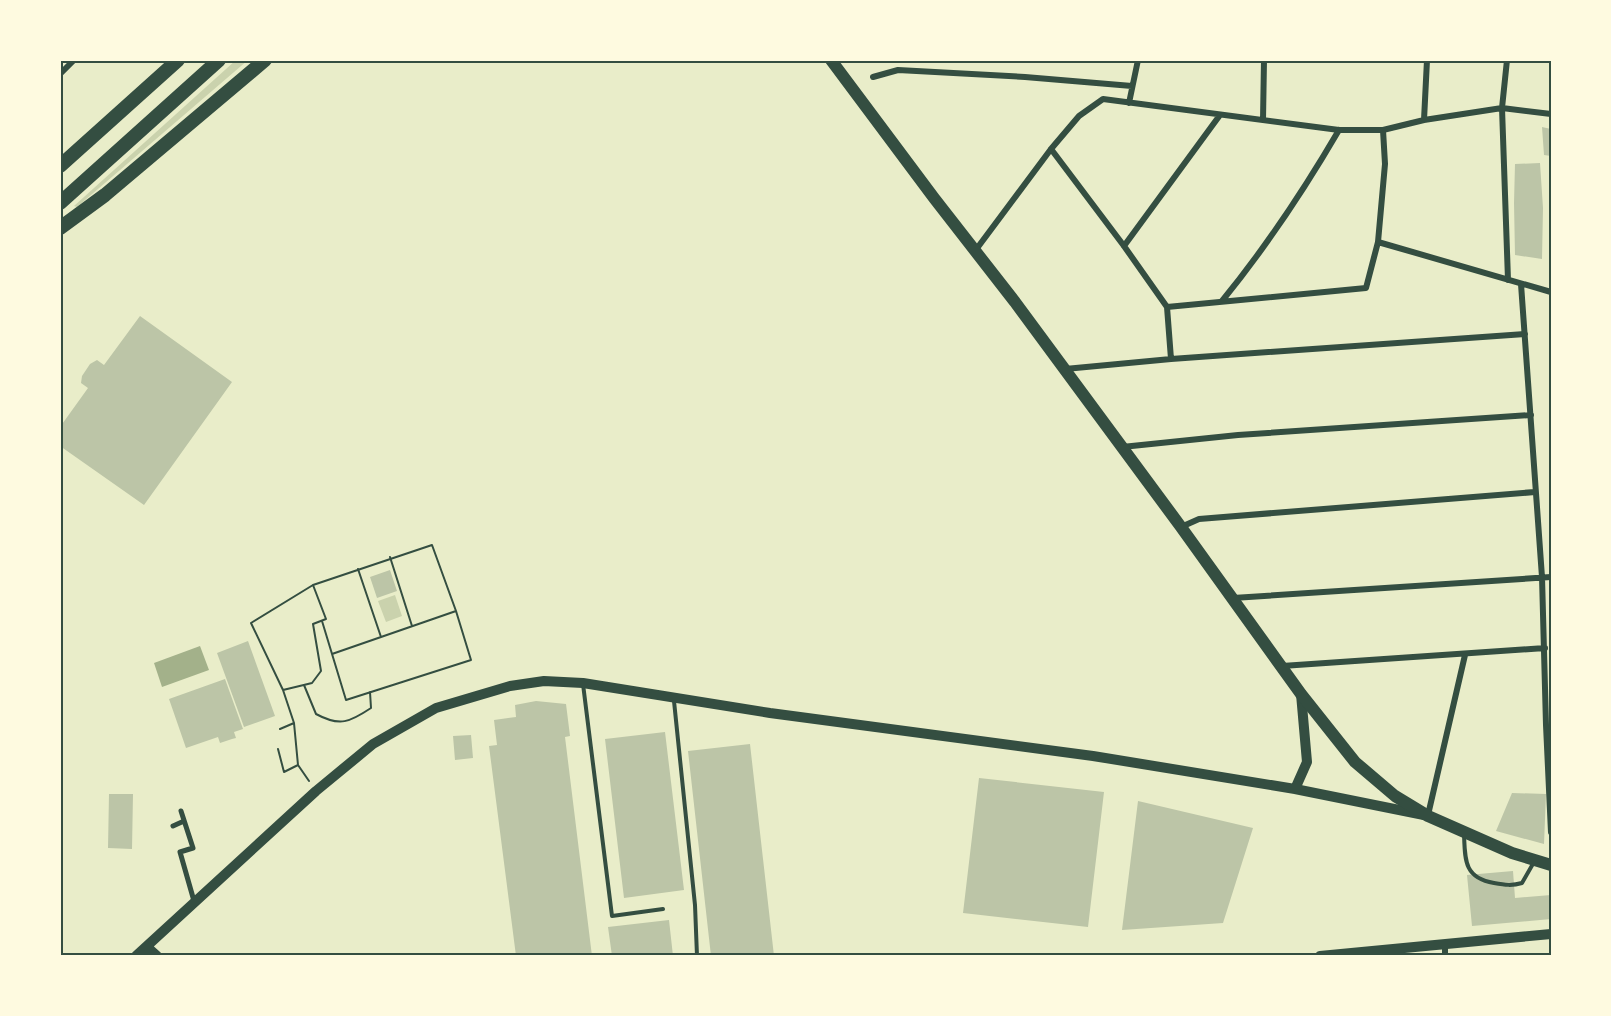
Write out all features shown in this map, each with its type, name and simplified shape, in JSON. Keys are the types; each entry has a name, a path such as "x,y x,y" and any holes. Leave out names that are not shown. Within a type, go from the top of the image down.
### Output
{"highway":[{"path":"60,166 178,60"},
{"path":"60,203 219,60"},
{"path":"60,228 118,184 265,60"}],"main road":[{"path":"831,60 1065,369 1301,694 1355,762 1395,796 1428,816 1464,833 1551,865"}],"street":[{"path":"60,74 74,60"},
{"path":"1129,103 1137,60"},
{"path":"1263,120 1264,60"},
{"path":"1424,120 1427,60"},
{"path":"1507,60 1502,108 1508,280"},
{"path":"873,77 897,70 1132,86"},
{"path":"975,252 1051,149 1079,116 1103,99 1339,130 1383,130 1424,120 1502,108 1551,114"},
{"path":"1125,246 1220,115"},
{"path":"1222,301 1248,269 1298,197 1339,130"},
{"path":"1167,307 1366,288 1378,242 1384,164 1383,130"},
{"path":"1051,149 1125,246 1167,307 1171,359"},
{"path":"1378,242 1551,292"},
{"path":"1521,284 1542,577 1551,832"},
{"path":"1065,369 1171,359 1525,334"},
{"path":"1122,447 1238,435 1531,415"},
{"path":"1181,527 1199,519 1535,492"},
{"path":"1233,598 1551,577"},
{"path":"1282,666 1545,648"},
{"path":"136,956 316,791 373,744 436,708 510,686 544,681 583,683 781,714 1093,756 1295,789 1428,816 1465,655"},
{"path":"1295,789 1307,762 1301,694"},
{"path":"181,812 193,848 180,852 195,902"},
{"path":"173,826 184,821"},
{"path":"188,832 196,829"},
{"path":"1320,956 1551,934"},
{"path":"1444,944 1445,956"},
{"path":"147,947 157,956"}],"lane":[{"path":"583,683 612,916 663,909"},
{"path":"674,697 695,905 697,956"},
{"path":"1464,833 1465,857 1470,873 1482,881 1514,885 1522,883 1534,860"}],"path":[{"path":"316,791 298,765 294,723 283,690 251,622 313,585 390,557 432,545 471,660 346,700 322,621"},
{"path":"390,557 412,626"},
{"path":"358,569 381,637"},
{"path":"283,690 312,683 321,671 313,624 326,619 313,585"},
{"path":"332,654 456,611"},
{"path":"304,685 316,714 330,721 351,721 371,708 370,692"},
{"path":"280,729 294,723"},
{"path":"278,749 284,772 298,765"}],"shaded area":[{"path":"236,60 248,60 77,207 74,206"},
{"path":"395,595 402,616 386,622 378,601"},
{"path":"200,646 209,670 162,687 154,663"}],"building":[{"path":"1542,127 1551,129 1551,156 1544,155"},
{"path":"1540,163 1543,208 1542,259 1515,255 1515,164"},
{"path":"140,316 232,382 144,505 60,446 60,427 88,388 81,383 82,376 90,364 97,360 104,365"},
{"path":"390,570 397,591 377,598 370,577"},
{"path":"248,641 275,716 244,727 217,653"},
{"path":"225,679 243,729 234,732 236,738 220,743 218,737 186,748 169,699"},
{"path":"536,701 566,704 570,736 565,737 592,956 516,956 489,746 497,745 494,720 516,717 515,705"},
{"path":"665,732 684,890 624,898 605,739"},
{"path":"471,735 473,758 455,760 453,736"},
{"path":"750,744 774,956 711,956 688,751"},
{"path":"979,778 1104,792 1088,927 963,913"},
{"path":"1512,793 1546,794 1544,844 1496,831"},
{"path":"109,794 133,794 132,849 108,848"},
{"path":"1138,801 1253,828 1223,923 1122,930"},
{"path":"1513,871 1515,898 1551,895 1551,919 1472,926 1467,875"},
{"path":"669,920 673,956 612,956 608,927"}]}
